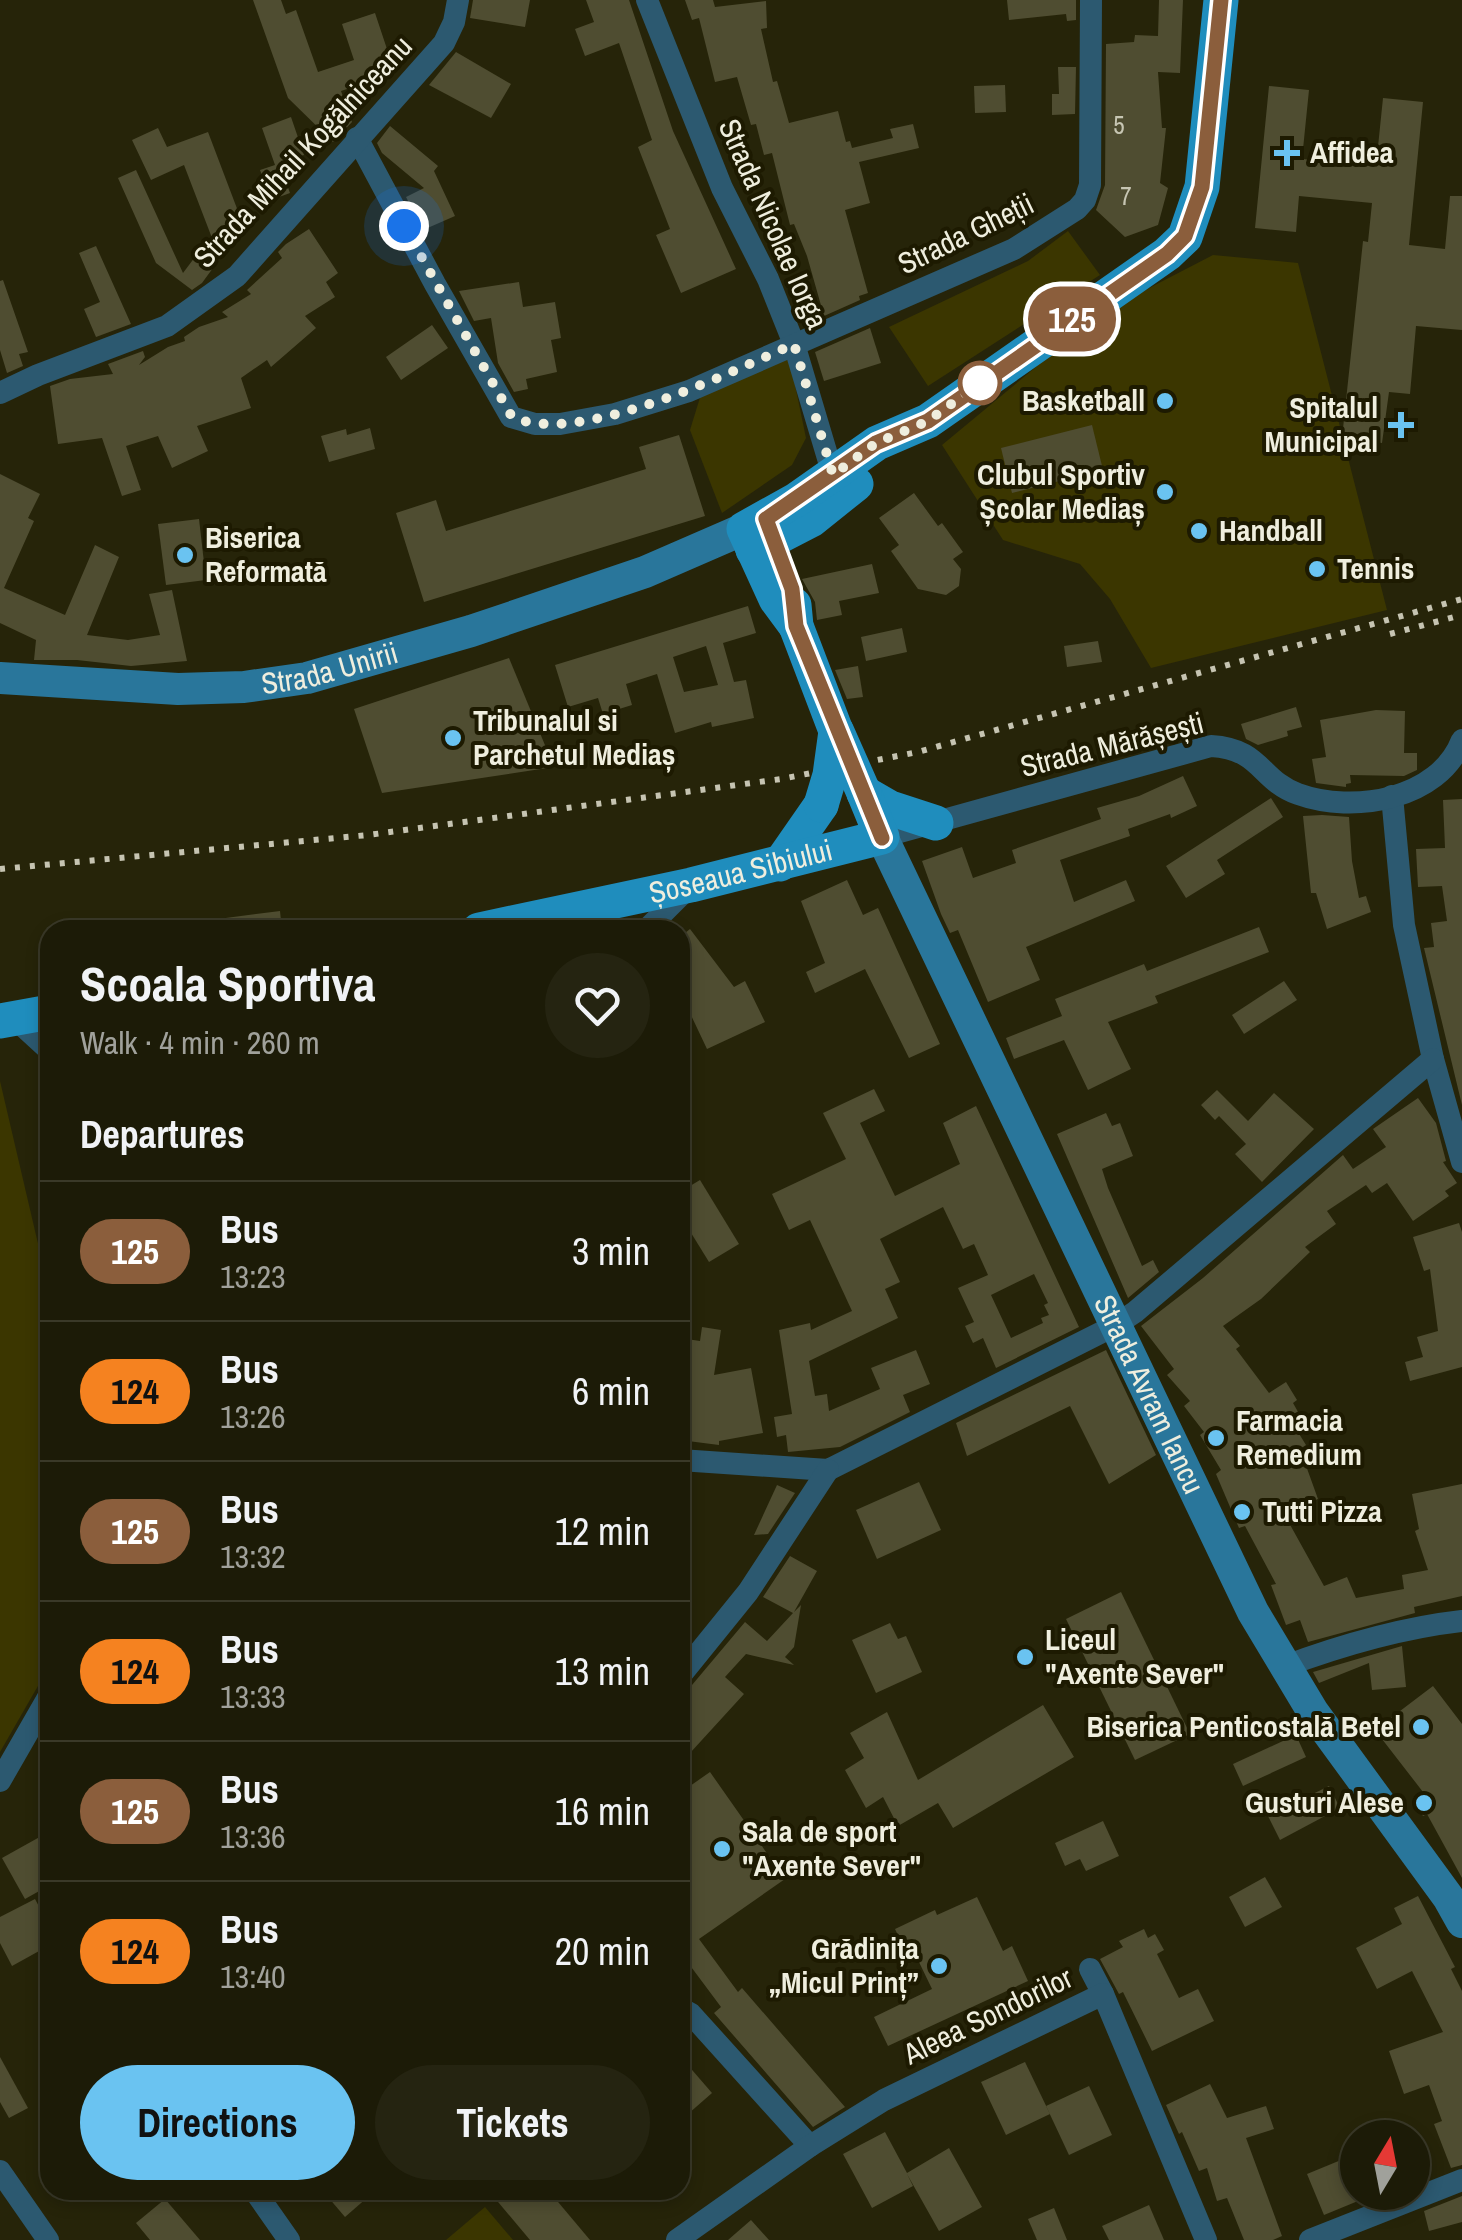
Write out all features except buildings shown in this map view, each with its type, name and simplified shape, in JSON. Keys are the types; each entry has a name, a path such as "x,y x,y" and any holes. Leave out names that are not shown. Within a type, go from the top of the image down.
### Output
{"main road":[{"path":"759,535 811,520 928,421 1167,254 1185,236 1202,187 1221,0"},
{"path":"759,535 876,443 928,421"},
{"path":"759,535 792,589 796,626 882,838"},
{"name":"Strada Unirii","path":"0,678 178,689 306,678 452,636 759,535"},
{"path":"780,864 821,805 836,731"},
{"path":"864,793 890,808 936,822"},
{"name":"Șoseaua Sibiului","path":"526,920 882,838"},
{"name":"Strada Avram Iancu","path":"882,838 1114,1326 1284,1667 1462,1922"},
{"path":"7,1020 40,1014"}],"street":[{"name":"Strada Mihail Kogălniceanu","path":"0,393 166,326 237,276 444,43 454,22 458,0"},
{"name":"Strada Nicolae Iorga","path":"647,0 722,188 768,280 794,344 833,475"},
{"name":"Strada Gheții","path":"794,344 1014,249 1085,200 1090,185 1091,0"},
{"path":"357,138 512,417 534,424 560,424 615,414 689,391 794,344"},
{"name":"Strada Mărășești","path":"882,838 1210,746 1230,747 1249,755 1297,794 1356,801 1392,796 1419,790 1440,773 1462,740"},
{"path":"1392,796 1404,925 1433,1058 1462,1162"},
{"path":"656,920 690,885"},
{"path":"7,1020 40,1045"},
{"path":"690,1664 748,1592 828,1470 1135,1312 1433,1058"},
{"path":"690,1461 828,1470"},
{"path":"1284,1667 1369,1637 1462,1621"},
{"path":"0,1781 40,1711"},
{"path":"1090,1969 1102,1994"},
{"name":"Aleea Sondorilor","path":"678,2240 810,2146 884,2100 1102,1994 1206,2240"},
{"path":"690,2013 810,2146"},
{"path":"0,2172 48,2240"},
{"path":"1310,2240 1462,2180"},
{"path":"261,2200 290,2240"}],"shaded area":[{"path":"1068,231 1100,275 928,386 889,327 1028,261"},
{"name":"Clubul Sportiv Școlar Mediaș","path":"1213,255 1298,263 1387,610 1151,668 1110,599 1080,564 1003,540 942,445 1101,313"},
{"path":"788,351 806,438 792,465 722,513 690,430 702,391"},
{"path":"0,1081 40,1252 40,1682 0,1752"},
{"path":"485,2207 513,2240 446,2240"}],"railway":[{"path":"0,869 368,835 781,779 918,752 1462,599"},
{"path":"1390,634 1462,615"}],"bus line":[{"name":"125","path":"882,838 796,626 792,589 766,519 876,443 928,421 1167,254 1185,236 1196,214 1202,187 1221,0"}],"place":[{"name":"Affidea","path":"1287,153"},
{"name":"Basketball","path":"1165,401"},
{"name":"Spitalul Municipal","path":"1401,425"},
{"name":"Clubul Sportiv Școlar Mediaș","path":"1165,492"},
{"name":"Handball","path":"1199,531"},
{"name":"Biserica Reformată","path":"185,555"},
{"name":"Tennis","path":"1317,569"},
{"name":"Tribunalul si Parchetul Mediaș","path":"453,738"},
{"name":"Farmacia Remedium","path":"1216,1438"},
{"name":"Tutti Pizza","path":"1242,1512"},
{"name":"Liceul \"Axente Sever\"","path":"1025,1657"},
{"name":"Biserica Penticostală Betel","path":"1421,1727"},
{"name":"Gusturi Alese","path":"1424,1803"},
{"name":"Sala de sport \"Axente Sever\"","path":"722,1849"},
{"name":"Grădinița „Micul Prinț”","path":"939,1966"}],"route":[{"path":"404,226 512,417 522,422 560,424 615,414 689,391 794,344 833,475 876,443 928,421 984,380 980,383"}]}
